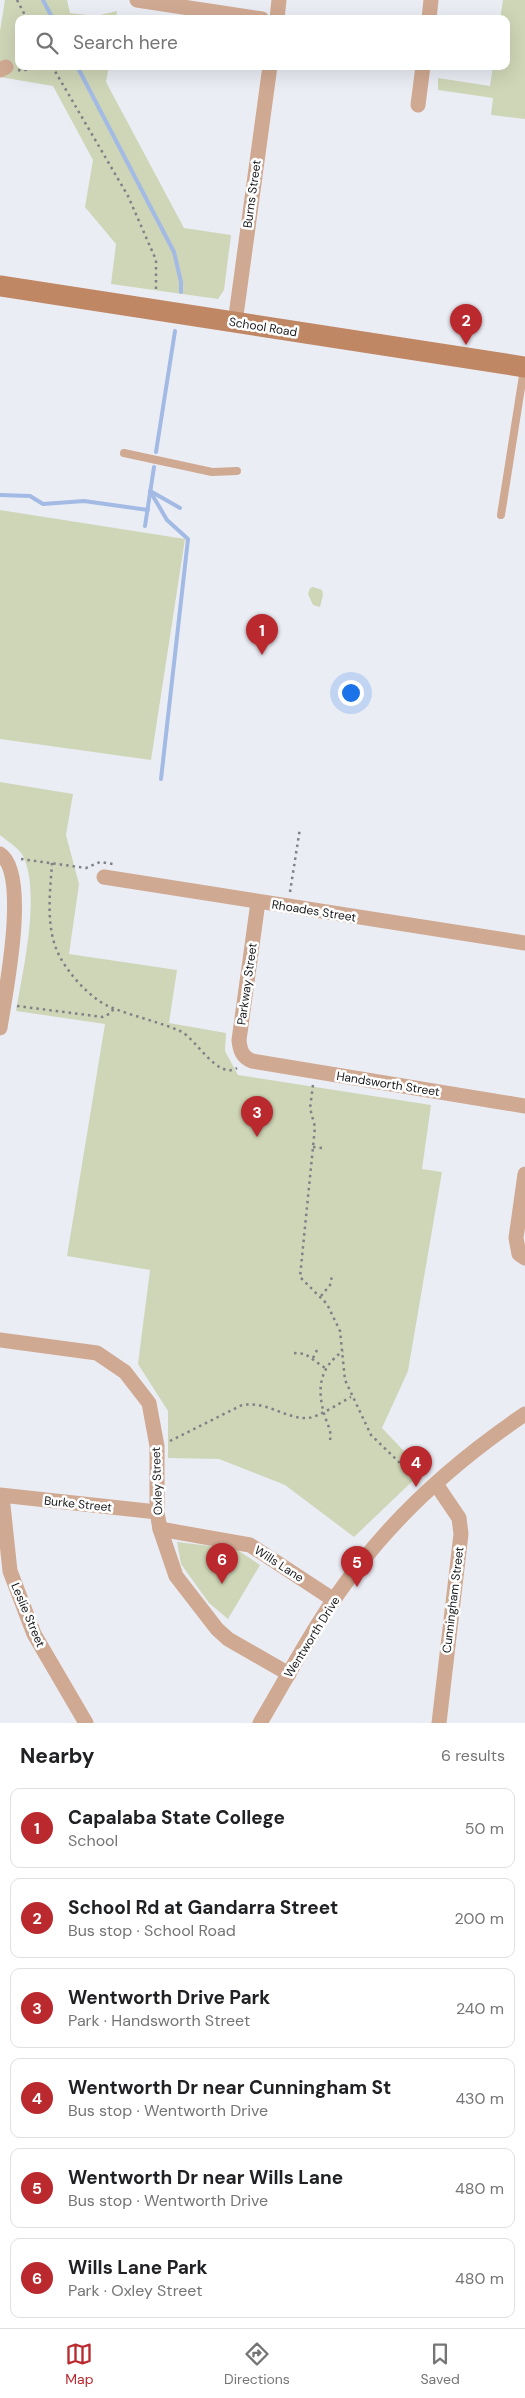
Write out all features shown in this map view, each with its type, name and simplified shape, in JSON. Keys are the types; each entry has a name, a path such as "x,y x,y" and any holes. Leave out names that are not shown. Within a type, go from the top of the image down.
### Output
{"street":[{"path":"137,0 236,15"},
{"path":"277,15 279,0"},
{"path":"429,15 431,0"},
{"name":"Burns Street","path":"235,323 269,70"},
{"path":"418,105 422,70"},
{"name":"School Road","path":"0,286 525,367"},
{"path":"0,854 7,861 10,870 15,913 0,1028"},
{"name":"Rhoades Street","path":"104,877 525,943"},
{"name":"Parkway Street","path":"252,1061 242,1054 239,1040 258,902"},
{"name":"Handsworth Street","path":"252,1061 525,1106"},
{"path":"525,1174 516,1238 519,1254 525,1258"},
{"name":"Oxley Street","path":"0,1340 97,1353 125,1372 149,1403 157,1446 157,1512 160,1529 176,1576 206,1617 228,1639 289,1674"},
{"name":"Wentworth Drive","path":"260,1723 334,1600 357,1568 384,1536 436,1484 474,1452 525,1414"},
{"name":"Cunningham Street","path":"436,1484 460,1518 461,1534 439,1723"},
{"name":"Burke Street","path":"1,1496 157,1512"},
{"name":"Leslie Street","path":"1,1496 10,1571 34,1634 82,1722"},
{"name":"Wills Lane","path":"160,1529 250,1545 334,1600"}],"lane":[{"path":"501,515 525,367"},
{"path":"124,453 212,472 237,471"}],"path":[{"path":"17,0 25,15"},
{"path":"3,69 23,72 27,70"},
{"path":"54,70 128,196 156,260 156,295"},
{"path":"290,896 300,828"},
{"path":"52,863 49,917 60,957 82,985 107,1005 183,1032 217,1066 230,1070 237,1068"},
{"path":"3,1005 26,1006 103,1017 111,1013 114,1008"},
{"path":"313,1083 310,1108 315,1127 299,1273 306,1284 321,1296 340,1331 345,1380 351,1397 371,1435 402,1465 420,1477"},
{"path":"313,1147 323,1148"},
{"path":"321,1296 330,1285 332,1276"},
{"path":"313,1358 318,1348"},
{"path":"330,1440 331,1435 323,1411 321,1386 325,1368 343,1351"},
{"path":"294,1353 313,1358 325,1368"},
{"path":"157,1446 178,1438 242,1405 254,1403 304,1418 310,1418 351,1397"}],"green space":[{"path":"5,0 67,0 70,13 87,15 15,15 15,70 108,70 106,82 184,228 231,235 224,290 218,299 111,284 116,244 85,207 93,160 53,86 0,77 0,31"},
{"path":"503,0 525,0 525,119 491,115 493,98 438,90 438,78 490,86 492,70 510,70 510,15 501,15"},
{"path":"117,11 116,15 100,15"},
{"path":"0,510 185,539 151,760 0,739"},
{"path":"310,588 322,590 323,595 320,607 313,605 308,594"},
{"path":"0,782 73,794 66,835 79,884 69,954 177,970 169,1023 226,1033 225,1051 238,1075 431,1105 422,1169 442,1172 408,1371 382,1428 423,1471 354,1537 285,1485 219,1459 168,1458 168,1411 138,1364 150,1270 67,1256 105,1024 16,1011 29,932 30,890 28,872 23,856 16,847 0,835"},
{"path":"177,1542 236,1549 260,1565 228,1619 209,1603 181,1564"}],"waterway":[{"path":"43,0 51,15"},
{"path":"79,70 174,252 181,282 181,292"},
{"path":"156,452 175,331"},
{"path":"145,526 154,467"},
{"path":"150,491 167,520 188,539 161,779"},
{"path":"152,492 180,508"},
{"path":"0,495 30,496 43,504 84,501 148,510"}],"place":[{"name":"School Rd at Gandarra Street","path":"466,345"},
{"name":"Capalaba State College","path":"262,655"},
{"name":"Wentworth Drive Park","path":"257,1137"},
{"name":"Wentworth Dr near Cunningham St","path":"416,1487"},
{"name":"Wills Lane Park","path":"222,1584"},
{"name":"Wentworth Dr near Wills Lane","path":"357,1587"}]}
